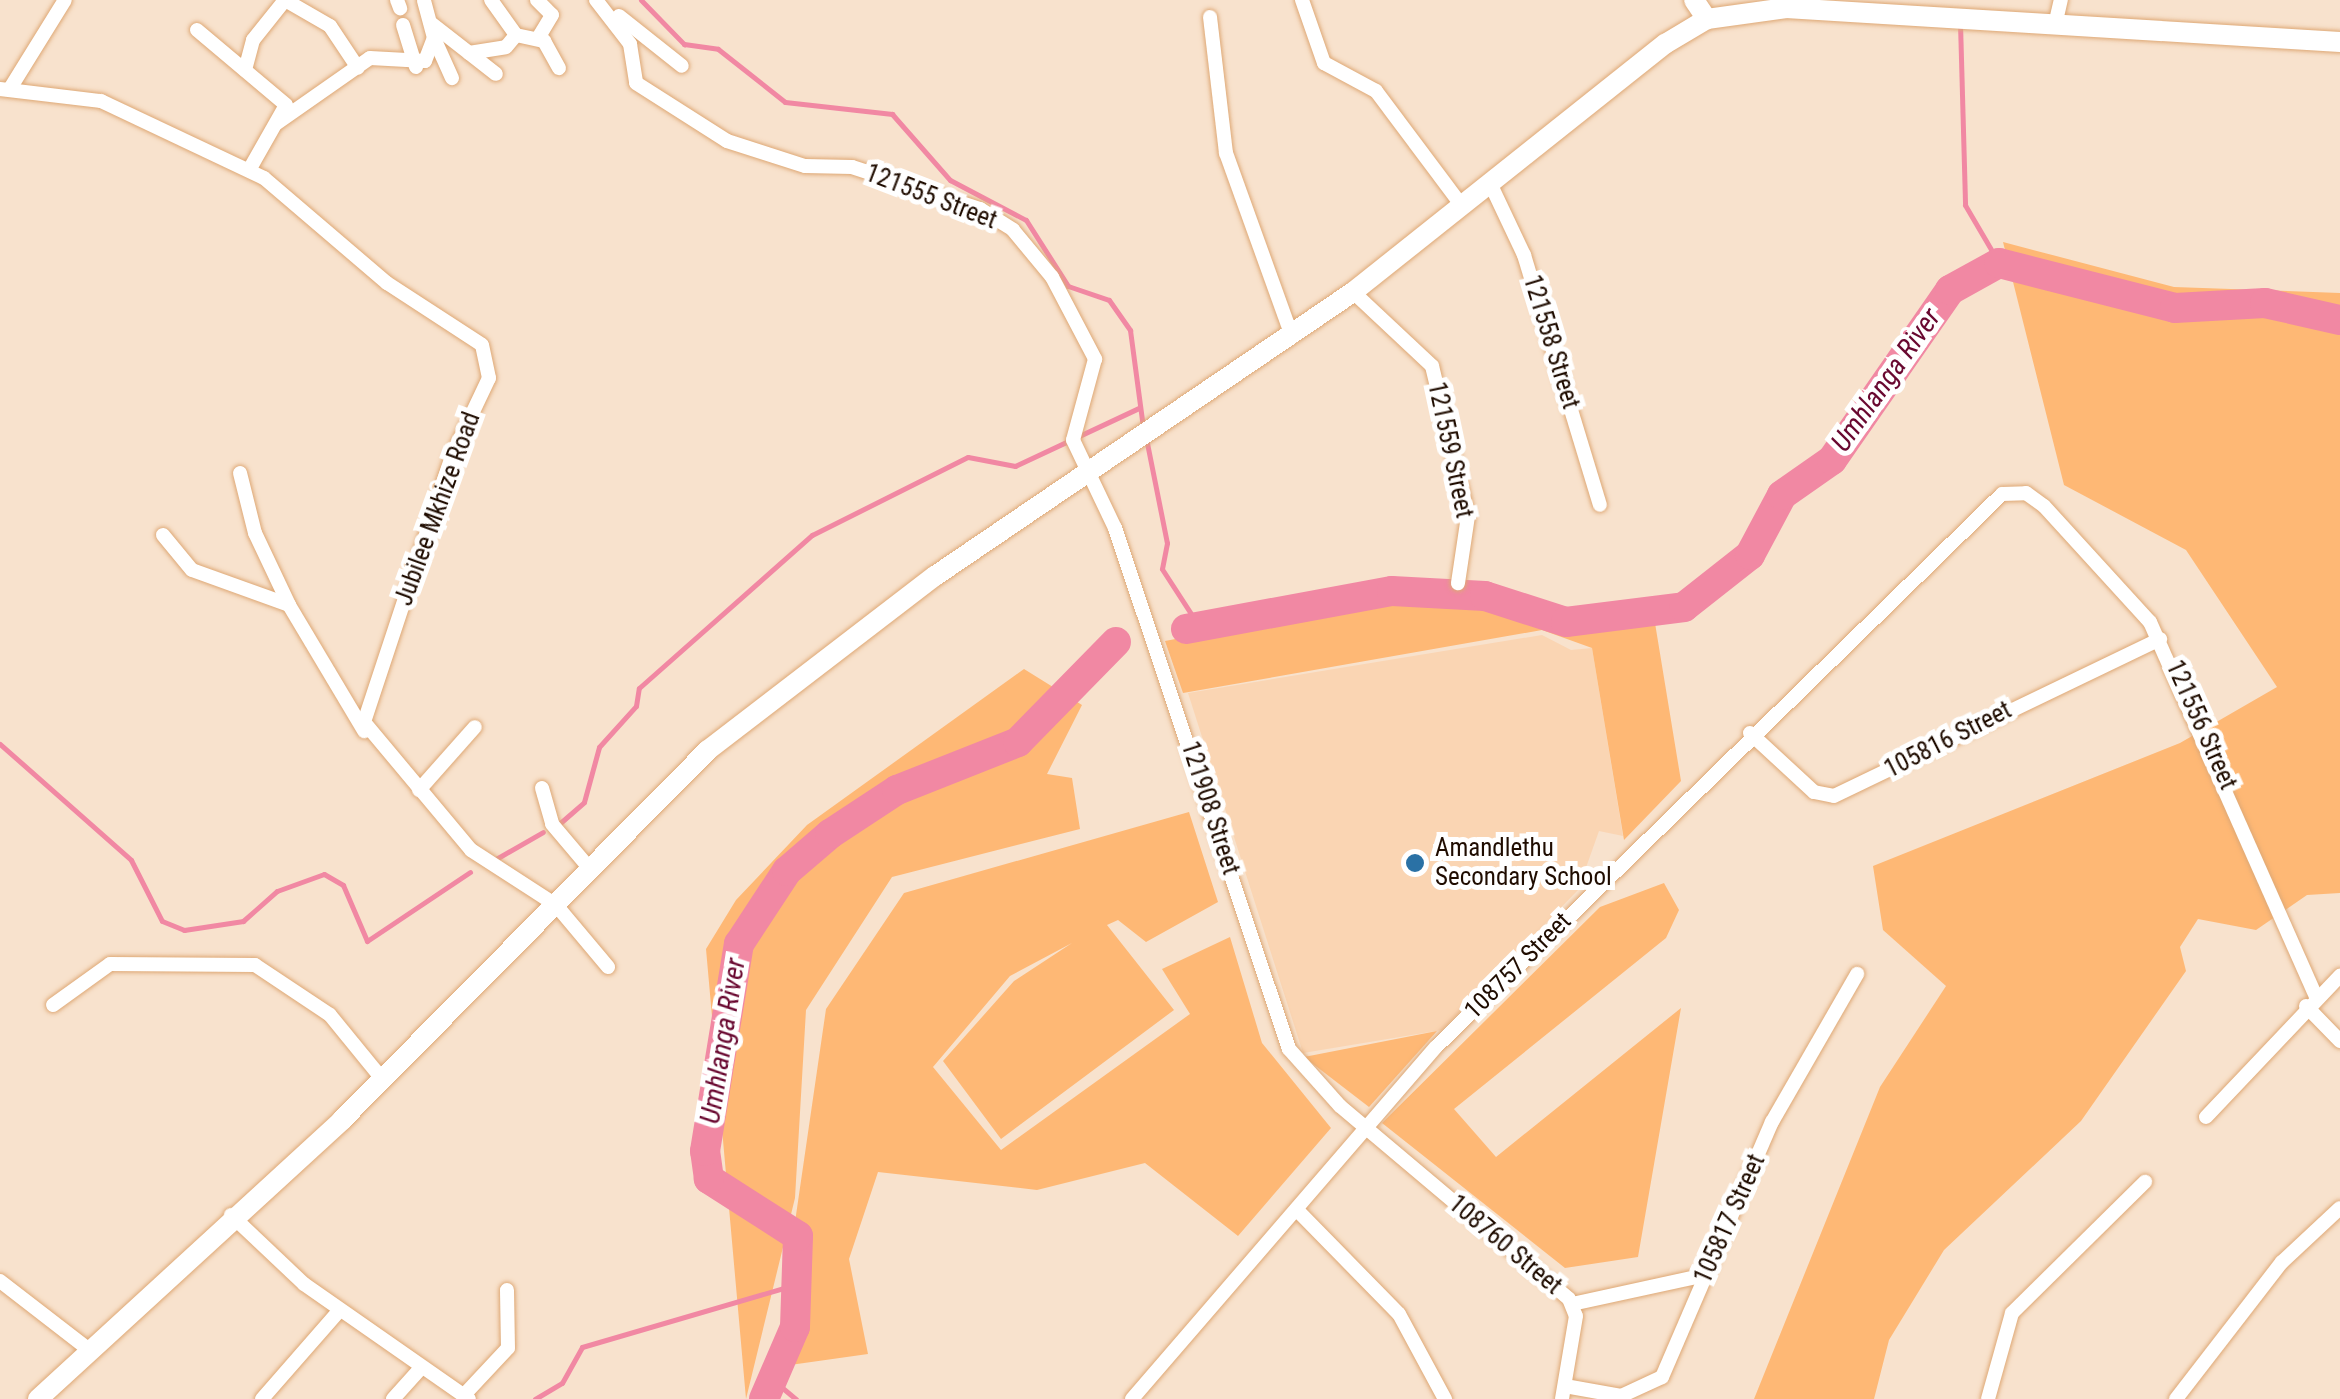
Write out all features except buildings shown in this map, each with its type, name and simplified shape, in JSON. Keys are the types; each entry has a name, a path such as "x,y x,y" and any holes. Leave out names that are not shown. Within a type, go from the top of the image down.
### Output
{"street":[{"path":"6,88 65,0"},
{"path":"245,70 253,40 285,0 330,26 358,68"},
{"path":"424,0 452,78"},
{"path":"491,0 516,36"},
{"path":"537,0 552,16 538,38"},
{"path":"1302,0 1324,63 1376,91 1462,206"},
{"path":"1694,0 1708,19"},
{"path":"2055,24 2060,0"},
{"path":"599,2 682,66"},
{"name":"121555 Street","path":"599,2 630,44 636,83 727,140 805,166 852,166 980,209 1013,230 1066,298 1095,359 1073,440 1099,464"},
{"path":"38,1399 230,1214 383,1080 590,868 768,700 1099,464 1353,292 1708,19 1786,8 1923,9 2055,24 2340,42"},
{"path":"1210,17 1226,153 1292,336"},
{"path":"403,25 416,67"},
{"path":"196,30 286,105 248,170"},
{"path":"433,31 496,74"},
{"path":"416,67 433,31"},
{"path":"469,53 506,47 516,36"},
{"path":"516,36 538,38 559,68"},
{"path":"277,123 370,58 416,67"},
{"name":"Jubilee Mkhize Road","path":"6,88 101,101 248,170 403,294 475,336 488,356 488,378 368,698 371,740"},
{"name":"121558 Street","path":"1490,183 1524,255 1600,505"},
{"name":"121559 Street","path":"1353,292 1432,366 1468,516 1458,583"},
{"name":"121908 Street","path":"1099,464 1279,1026 1298,1062 1363,1124"},
{"path":"240,473 255,533 289,604 371,740 483,862 556,905 608,968"},
{"name":"108757 Street","path":"1132,1399 1300,1213 1363,1124 1750,733 1980,509 2026,493"},
{"name":"121556 Street","path":"2026,493 2110,571 2160,638 2311,1001"},
{"path":"163,535 192,570 289,604"},
{"name":"105816 Street","path":"1750,733 1814,792 1834,796 2160,638"},
{"path":"419,790 475,726"},
{"path":"542,788 552,824 590,868"},
{"path":"52,1005 110,964 256,965 330,1015 383,1080"},
{"name":"105817 Street","path":"1564,1392 1606,1396 1654,1387 1796,1073 1856,974"},
{"path":"2206,1116 2311,1001 2340,976"},
{"path":"2311,1001 2340,1041"},
{"name":"108760 Street","path":"1363,1124 1572,1304 1564,1392"},
{"path":"1988,1399 2012,1313 2145,1182"},
{"path":"2176,1399 2282,1262 2340,1208"},
{"path":"1300,1213 1398,1314 1445,1399"},
{"path":"230,1214 340,1310 419,1370 466,1397 508,1348 508,1290"},
{"path":"1572,1304 1705,1275"},
{"path":"0,1281 88,1350"},
{"path":"262,1399 340,1310"},
{"path":"394,1399 419,1370"}],"shaded area":[{"path":"2003,242 2174,287 2340,293 2340,893 2307,895 2256,930 2198,919 2180,947 2186,971 2081,1121 1944,1250 1889,1340 1874,1399 1754,1399 1880,1087 1946,986 1883,930 1873,866 2180,743 2277,687 2186,550 2064,485"},
{"path":"1394,597 1484,602 1566,629 1654,617 1681,781 1624,840 1592,648 1542,630 1183,693 1165,641"},
{"name":"Amandlethu Secondary School","path":"1542,635 1571,650 1592,648 1623,836 1599,831 1578,890 1442,1030 1303,1053 1188,693"},
{"path":"1024,669 1082,705 1047,774 1072,778 1080,829 892,877 806,1010 795,1198 746,1399 706,949 736,900 807,825"},
{"path":"1189,812 1218,902 1146,942 1118,920 1107,925 1174,1010 1001,1139 943,1061 1014,981 1072,943 1010,976 933,1067 1001,1150 1190,1014 1162,969 1230,937 1262,1043 1331,1128 1238,1236 1145,1163 1037,1190 878,1172 849,1259 868,1354 790,1365 807,1317 806,1235 795,1222 826,1009 904,893"},
{"path":"1664,883 1679,910 1666,938 1454,1109 1496,1157 1681,1008 1638,1257 1565,1268 1382,1123 1600,907"},
{"path":"1437,1031 1369,1107 1304,1057"}],"waterway":[{"path":"641,0 684,44 718,49 785,102 892,114 950,180 1026,220 1068,286 1109,300 1130,330 1143,427"},
{"path":"1960,23 1965,205 1999,263"},
{"name":"Umhlanga River","path":"1186,629 1392,591 1485,596 1566,622 1684,607 1750,555 1782,495 1832,460 1950,290 1999,263 2175,308 2265,303 2340,320"},
{"path":"559,824 584,802 599,747 636,706 639,688 812,535 968,457 1015,466 1139,408"},
{"path":"1146,438 1167,543 1162,569 1199,626"},
{"name":"Umhlanga River","path":"764,1399 795,1327 798,1236 709,1179 705,1151 739,944 787,871 830,834 897,790 1018,742 1116,642"},
{"path":"0,744 131,860 162,921 184,930 243,921 277,891 324,874 343,885 367,941 470,872"},
{"path":"496,859 543,832"},
{"path":"535,1399 562,1383 582,1347 801,1283"},
{"path":"773,1380 796,1399"}],"place":[{"name":"Amandlethu Secondary School","path":"1415,863"}]}
